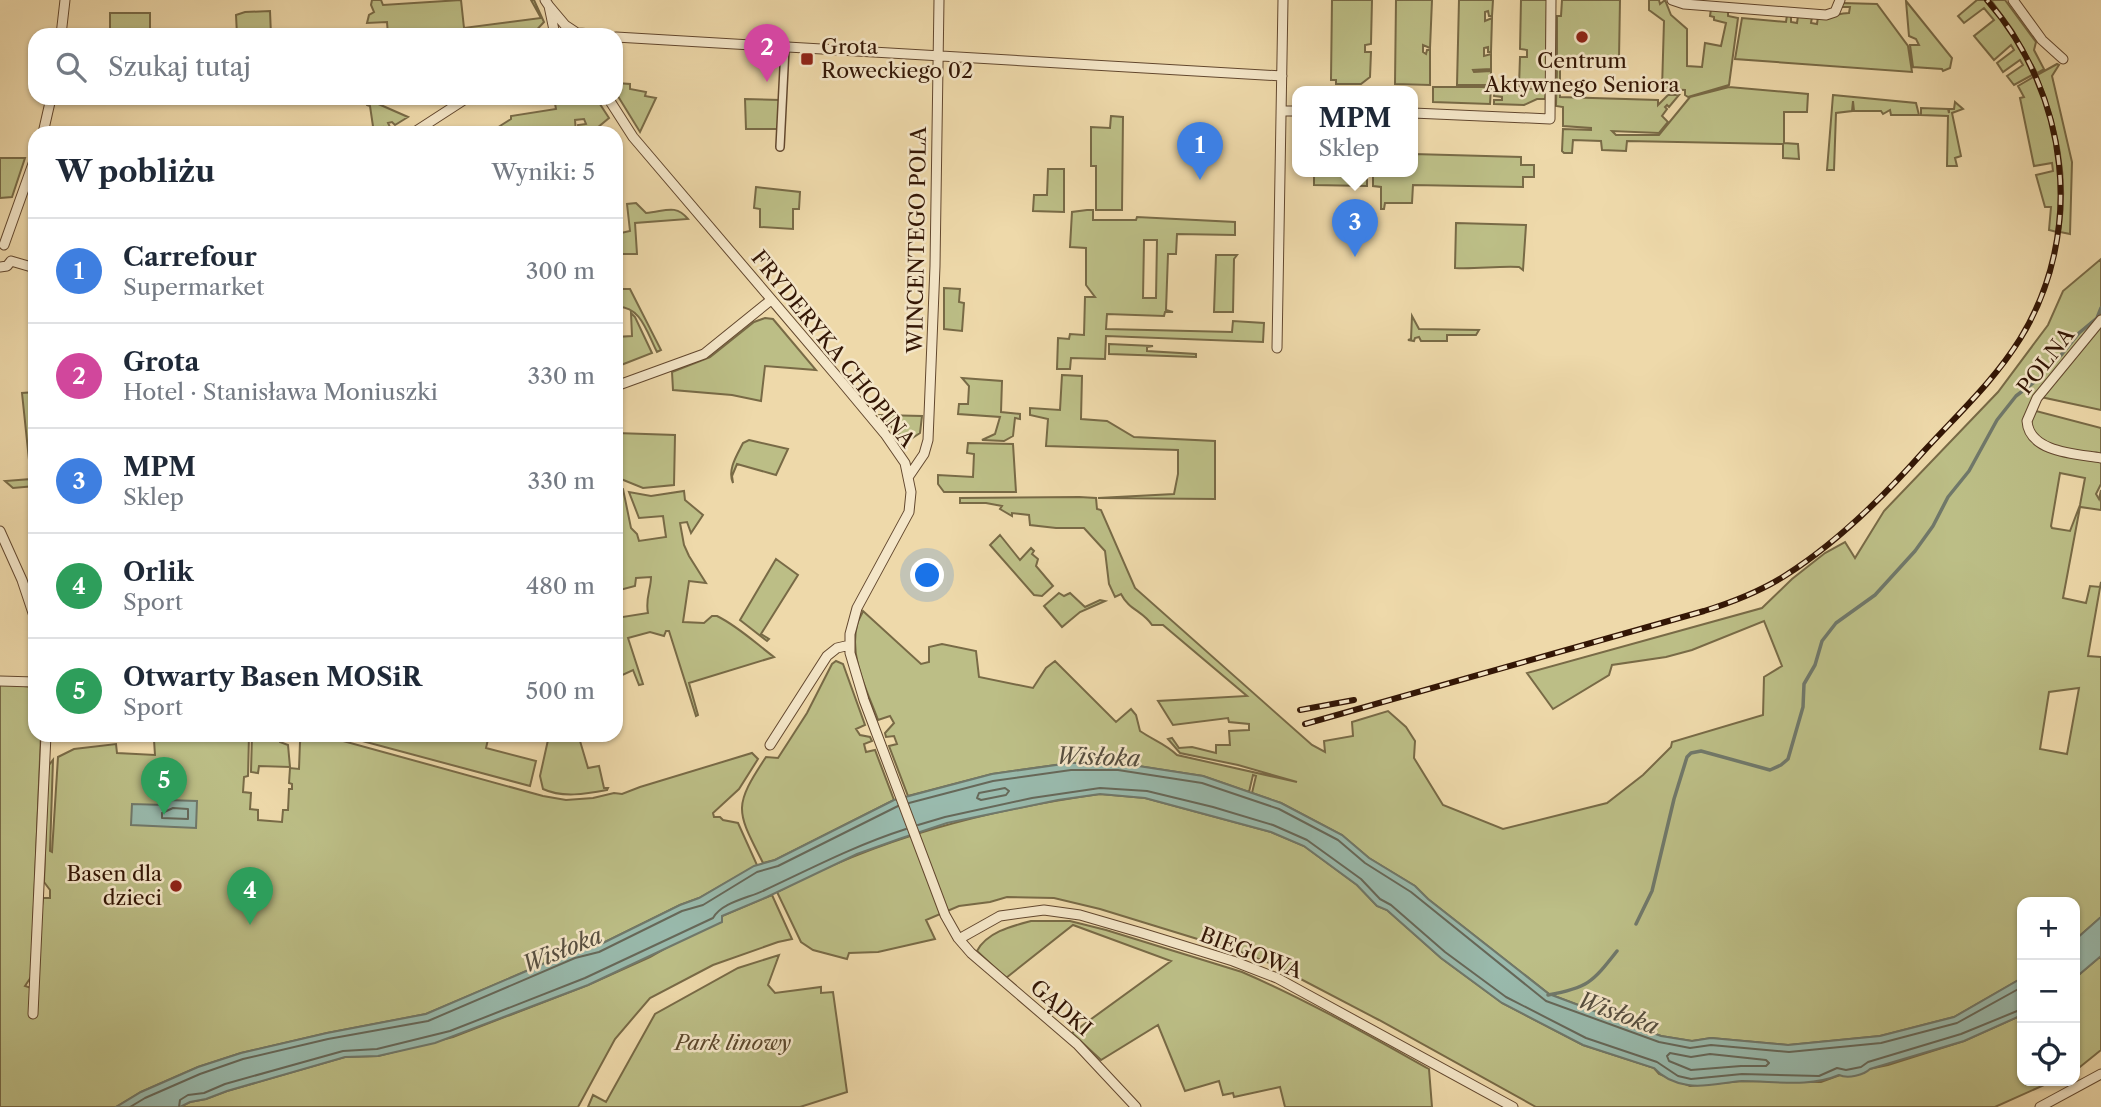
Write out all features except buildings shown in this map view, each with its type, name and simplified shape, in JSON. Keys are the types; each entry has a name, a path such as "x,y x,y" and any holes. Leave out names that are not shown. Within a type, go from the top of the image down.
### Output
{"street":[{"path":"62,28 65,0"},
{"name":"WINCENTEGO POLA","path":"909,476 924,454 928,440 935,253 939,0"},
{"path":"1277,348 1283,0"},
{"path":"1418,113 1550,119 1551,0"},
{"path":"1672,0 1684,4 1826,15 1835,12 1840,0"},
{"path":"2013,0 2042,40 2063,59"},
{"path":"547,3 572,28"},
{"path":"547,3 553,28"},
{"path":"623,38 1282,76"},
{"path":"780,147 785,48"},
{"path":"45,126 49,105"},
{"path":"424,126 456,105"},
{"name":"FRYDERYKA CHOPINA","path":"612,105 631,134 885,434 903,459 909,476 911,500 907,517 857,608 850,645"},
{"path":"1281,111 1292,111"},
{"path":"0,267 7,266 11,261 12,253 2,245 28,176"},
{"path":"11,261 28,266"},
{"path":"623,383 704,354 771,300"},
{"name":"POLNA","path":"2101,320 2037,398 2027,421 2031,433 2042,443 2054,449 2101,458"},
{"path":"0,531 28,598"},
{"path":"770,745 827,656 837,648 850,645"},
{"name":"GĄDKI","path":"850,645 853,667 873,722 944,912 959,939 971,953 1077,1044 1136,1107"},
{"path":"0,681 28,682"},
{"path":"33,1014 46,742"},
{"name":"BIEGOWA","path":"959,939 1000,916 1035,910 1080,915 1129,929 1278,978 1513,1107"},
{"path":"2040,1107 2101,1074"}],"green space":[{"path":"372,0 381,0 383,5 461,0 464,28 387,28 387,22 367,23 369,15 374,12"},
{"path":"531,0 534,0 544,22 538,28 464,28 541,18"},
{"path":"1332,0 1372,0 1371,44 1365,45 1365,52 1371,52 1370,77 1361,84 1336,84 1336,80 1331,80"},
{"path":"1396,0 1432,0 1430,48 1423,45 1423,52 1426,54 1427,50 1430,50 1430,85 1395,84"},
{"path":"1459,0 1493,0 1492,16 1489,16 1488,11 1485,12 1485,21 1492,18 1491,52 1488,52 1488,47 1484,48 1484,56 1491,54 1491,69 1473,70 1491,71 1491,85 1457,85"},
{"path":"1521,0 1547,0 1546,85 1519,86 1520,57 1527,57 1527,50 1520,49"},
{"path":"1562,0 1620,0 1619,59 1557,57 1557,16 1561,16"},
{"path":"1649,0 1659,0 1660,4 1665,0 1671,15 1687,29 1687,66 1702,67 1705,43 1721,46 1726,23 1714,20 1714,17 1710,16 1711,9 1728,10 1728,16 1738,18 1729,85 1688,97 1685,90 1662,89 1664,21 1649,10"},
{"path":"1977,0 1986,0 2000,17 2034,74 2014,85 2007,76 2023,65 2020,60 2003,72 1997,63 2014,50 2011,45 1994,60 1974,36 1994,20 1984,8 1964,23 1958,16"},
{"path":"1991,0 2005,0 2036,42 2034,50 2044,69 2037,73 2013,30"},
{"path":"1906,1 1952,58 1950,68 1943,71 1913,67 1910,45 1919,45 1916,39 1909,36"},
{"path":"1842,3 1877,4 1908,46 1912,72 1735,59 1742,18 1786,22 1787,15 1791,15 1791,22 1797,23 1798,16 1812,17 1811,23 1817,24 1818,17 1849,13 1850,7 1842,7"},
{"path":"270,11 271,28 237,28 236,15"},
{"path":"110,13 150,13 150,28 110,28"},
{"path":"2059,65 2052,76 2072,162 2070,234 2060,232 2063,191 2060,152 2051,113 2037,75"},
{"path":"1557,67 1560,67 1560,97 1658,100 1658,105 1668,95 1679,95 1669,107 1665,107 1667,109 1662,116 1668,122 1659,133 1612,131 1616,135 1659,135 1690,97 1729,87 1808,94 1807,112 1784,112 1784,143 1798,144 1799,159 1783,158 1783,144 1627,141 1626,151 1602,150 1601,141 1573,140 1572,153 1564,153 1563,129 1591,128 1563,126 1563,107 1556,106"},
{"path":"2035,76 2048,114 2056,152 2059,192 2057,232 2049,230 2051,207 2045,207 2036,175 2053,171 2052,163 2034,166 2020,98 2024,97 2018,86"},
{"path":"623,84 630,84 630,89 646,92 645,96 656,98 640,132 623,104"},
{"path":"1433,87 1491,87 1490,104 1433,102"},
{"path":"1495,88 1542,89 1546,91 1545,99 1537,99 1524,105 1494,104 1494,100 1502,100 1502,97 1494,96"},
{"path":"1833,95 1916,103 1919,115 1891,115 1890,110 1883,114 1881,111 1854,111 1853,101 1852,111 1836,113 1834,170 1827,170"},
{"path":"745,99 780,100 779,129 746,129"},
{"path":"1955,102 1963,109 1952,113 1961,156 1955,158 1957,166 1947,166 1948,116 1921,115 1921,108 1948,109 1949,113 1949,109 1954,109"},
{"path":"367,105 381,105 408,117 395,125 392,122 388,123 390,126 373,126 370,106"},
{"path":"555,105 601,105 609,118 599,126 578,126 586,124 584,119 575,120 575,126 500,126 511,119 511,116 556,109"},
{"path":"1111,116 1123,117 1122,210 1096,210 1096,166 1091,166 1091,127 1110,128"},
{"path":"1418,154 1521,157 1521,165 1534,165 1534,177 1523,177 1523,187 1413,185 1412,203 1385,203 1384,209 1381,209 1381,187 1373,186 1373,177 1418,177"},
{"path":"0,158 25,158 12,197 0,198"},
{"path":"1048,169 1064,169 1064,212 1033,211 1034,195 1047,195"},
{"path":"1314,177 1367,177 1367,186 1314,185"},
{"path":"756,187 800,192 799,209 793,209 793,229 760,227 760,209 754,208"},
{"path":"636,203 646,213 674,210 688,219 635,223 637,254 623,254 623,232 630,231 627,204"},
{"path":"1093,210 1093,220 1136,220 1137,217 1235,222 1235,235 1177,234 1176,254 1168,254 1166,310 1173,312 1165,312 1164,316 1107,314 1106,329 1232,332 1233,321 1264,323 1263,342 1106,336 1105,359 1071,358 1070,369 1057,369 1058,338 1069,339 1070,334 1084,335 1085,297 1095,297 1086,285 1086,248 1070,247 1072,212","holes":["1144,240 1157,240 1156,298 1143,298"]},
{"path":"1456,223 1526,225 1523,270 1519,267 1455,268"},
{"path":"1216,255 1237,255 1234,259 1233,312 1214,312"},
{"path":"2101,259 2101,317 2031,402 2024,419 2030,438 2101,461 2101,484 2096,494 2099,499 2101,490 2101,510 2080,507 2063,598 2086,603 2090,586 2100,587 2101,582 2088,656 2101,657 2101,917 2080,936 2080,897 2017,897 2017,981 1954,1017 1880,1036 1788,1045 1711,1038 1692,1041 1661,1036 1549,994 1415,886 1369,858 1342,835 1281,803 1252,793 1256,776 1253,775 1249,792 1203,776 1119,763 1070,763 992,774 908,796 889,746 897,744 894,736 886,737 885,733 894,723 890,716 878,720 860,674 855,637 857,623 863,611 921,664 929,662 929,647 942,644 976,651 979,677 1033,688 1046,668 1055,661 1116,722 1131,709 1136,715 1140,731 1177,755 1297,782 1238,765 1180,753 1168,739 1172,738 1179,748 1192,747 1216,753 1216,745 1230,745 1229,731 1249,730 1249,724 1229,722 1228,718 1173,725 1158,701 1247,696 1163,625 1152,625 1128,604 1121,594 1115,597 1109,584 1105,551 1084,528 1030,525 1029,515 1012,513 1012,516 1000,509 1002,506 960,503 960,498 1096,498 1097,509 1101,510 1135,588 1312,745 1325,752 1324,741 1353,736 1352,722 1388,711 1406,727 1415,741 1414,758 1443,805 1503,829 1607,803 1643,775 1671,747 1672,742 1763,715 1764,677 1782,666 1764,621 1692,650 1612,665 1609,675 1553,709 1527,673 1762,608 1792,579 1825,553 1845,542 1855,558 1884,511 1998,392 2048,325 2063,291","holes":["2060,473 2085,478 2080,505 2070,531 2052,528","2079,688 2067,754 2040,749 2049,692"]},
{"path":"944,288 960,289 959,302 964,303 962,331 944,329"},
{"path":"623,289 630,289 661,350 657,352 637,315 625,308"},
{"path":"631,313 652,353 623,364 623,337 632,336"},
{"path":"1412,316 1419,329 1479,330 1476,335 1447,335 1447,341 1421,341 1419,337 1414,341 1408,340 1411,339"},
{"path":"765,318 773,319 816,370 765,366 761,401 732,395 673,390 672,372 710,357 754,322"},
{"path":"2101,324 2101,410 2041,397"},
{"path":"1109,344 1153,346 1147,347 1147,351 1196,354 1196,357 1109,354"},
{"path":"1062,375 1082,376 1081,419 1107,421 1134,437 1215,441 1215,499 1098,498 1174,494 1178,474 1178,450 1046,446 1048,419 1030,415 1030,408 1060,410"},
{"path":"962,378 1002,381 1001,412 1020,414 1020,419 1015,418 1013,436 1004,441 982,440 995,434 1000,417 958,414 959,404 968,404 969,386"},
{"path":"22,393 28,393 28,450"},
{"path":"2032,410 2101,428 2101,455 2069,450 2044,442 2031,429"},
{"path":"880,415 922,416 920,433 911,439 898,434"},
{"path":"623,433 675,435 674,485 643,488 623,480"},
{"path":"749,440 788,449 776,475 737,464 732,476 733,483 731,473 734,463 743,443"},
{"path":"968,443 1013,444 1016,492 944,492 938,484 938,475 973,477 974,454 967,453"},
{"path":"28,479 28,487 13,488 5,481"},
{"path":"623,489 631,528 639,541 666,537 663,516 639,518 629,492 651,496 684,491 685,500 703,515 691,533 687,522 680,523 684,545 706,583 689,581 683,622 704,623 712,616 717,616 774,657 689,683 698,715 696,716 669,631 666,631 664,636 650,632 628,638 643,684 639,685 633,670 623,675 623,617 648,613 651,577 636,578 635,586 623,589"},
{"path":"1000,535 1020,560 1031,548 1034,551 1032,554 1038,559 1036,566 1053,586 1042,596 1034,595 990,545"},
{"path":"776,559 798,575 761,634 769,639 767,641 740,620"},
{"path":"1059,593 1064,596 1070,593 1085,607 1100,600 1105,601 1080,612 1062,627 1044,606"},
{"path":"836,661 843,664 865,725 856,729 860,735 870,737 872,741 864,744 866,752 875,750 894,800 775,860 763,863 744,820 743,799 766,757 778,758"},
{"path":"0,684 28,686 28,742 41,742 31,977 25,986 31,988 43,898 50,898 50,890 44,882 48,766 53,760 52,852 58,757 74,749 116,744 117,753 155,755 154,742 249,742 248,776 244,777 243,792 251,793 250,809 258,810 258,820 282,822 283,810 288,810 289,789 292,789 292,784 289,783 290,768 299,769 300,742 347,742 566,800 622,794 752,753 758,759 739,789 713,813 714,817 738,823 757,865 699,898 597,946 573,951 426,1014 327,1033 241,1053 198,1067 141,1092 116,1107 0,1107"},
{"path":"252,742 280,742 288,745 290,767 259,766 258,773 251,772"},
{"path":"366,742 487,742 486,748 536,761 530,786"},
{"path":"548,742 580,742 588,768 599,766 604,788 608,788 583,794 550,792 543,789 540,776"},
{"path":"1100,794 1145,798 1271,832 1304,846 1357,885 1377,906 1387,910 1441,958 1502,1003 1583,1045 1654,1068 1659,1074 1690,1086 1742,1081 1821,1082 1840,1075 1888,1065 1964,1041 2017,1017 2017,1086 2042,1086 1995,1107 1536,1107 1272,964 1100,909 1054,898 1007,897 959,906 926,920 935,939 878,952 849,953 847,959 813,950 801,942 777,892 854,856 894,841 974,818"},
{"path":"772,895 792,939 713,965 650,998 615,1039 578,1107 180,1107 345,1057 378,1056 453,1037 588,985 650,957 722,916"},
{"path":"1031,921 1070,921 1106,930 1242,972 1266,983 1337,1018 1429,1069 1432,1107 1285,1107 1280,1087 1234,1097 1233,1093 1223,1095 1219,1081 1185,1091 1158,1025 1101,1060 1072,1033 1171,961 1073,925 1006,978 977,951 993,934"},
{"name":"Park linowy","path":"779,955 768,985 775,993 821,987 821,993 833,992 847,1092 800,1107 588,1107 593,1095 606,1102 655,1014 738,968"},
{"path":"2101,956 2101,1050 2080,1067 2080,1023 2080,974"}],"water":[{"path":"1070,763 1119,763 1203,776 1281,803 1342,835 1369,858 1415,886 1549,994 1661,1036 1692,1041 1711,1038 1788,1045 1880,1036 1954,1017 2017,981 2017,1017 1964,1041 1870,1069 1856,1076 1839,1075 1804,1083 1742,1081 1701,1086 1683,1084 1665,1077 1654,1068 1583,1045 1502,1003 1441,958 1387,910 1377,906 1357,885 1304,846 1271,832 1145,798 1100,794 947,823 857,854 722,916 722,922 588,985 435,1043 378,1056 345,1057 180,1107 116,1107 141,1092 198,1067 241,1053 426,1014 573,951 597,946 699,898 754,866 775,860 894,800 992,774"},
{"path":"166,800 197,801 196,828 131,825 132,804 165,805"},
{"path":"2101,917 2101,956 2080,974 2080,960 2080,936"}],"waterway":[{"path":"1636,924 1652,891 1687,757 1691,753 1701,751 1770,770 1788,759 1803,707 1804,684 1815,665 1822,641 1836,623 1875,595 1915,551 1933,526 1948,497 1969,471 1997,420 2016,396 2037,380 2079,333 2097,318 2101,308"},
{"name":"Wisłoka","path":"1548,995 1572,990 1588,982 1617,951"}],"railway":[{"path":"1305,724 1704,611 1747,596 1804,563 1859,518 1975,397 2010,354 2041,298 2054,254 2060,210 2059,165 2051,120 2036,78 2015,37 1987,0"},
{"path":"1300,710 1354,700"}],"place":[{"name":"Centrum Aktywnego Seniora","path":"1582,37"},
{"name":"Grota Roweckiego 02","path":"807,59"},
{"name":"Grota","path":"767,82"},
{"name":"Carrefour","path":"1200,180"},
{"name":"MPM","path":"1355,257"},
{"name":"Otwarty Basen MOSiR","path":"164,815"},
{"name":"Basen dla dzieci","path":"176,886"},
{"name":"Orlik","path":"250,925"}]}
